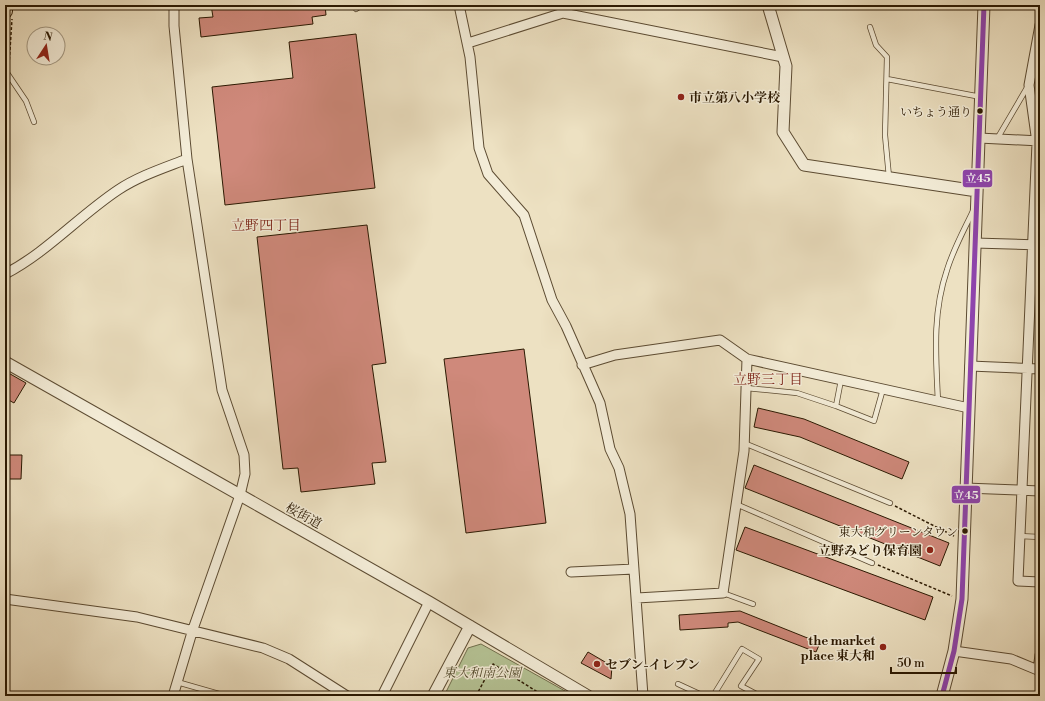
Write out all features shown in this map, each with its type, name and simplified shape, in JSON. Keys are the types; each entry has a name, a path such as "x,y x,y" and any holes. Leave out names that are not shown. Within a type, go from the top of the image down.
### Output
{"street":[{"path":"173,696 193,629 240,495 245,474 244,456 222,390 188,159 174,26 174,5"},
{"path":"459,5 468,43 479,148 488,174 524,215 552,300 566,326 600,404 610,449 619,468 630,514 643,696"},
{"path":"768,5 786,66 783,132 804,165 977,190"},
{"path":"942,696 954,651 962,599 984,5"},
{"path":"468,43 563,9 783,57"},
{"path":"1040,27 1029,85 1038,141 1036,245 1027,368 1018,581 1040,582"},
{"path":"979,138 1038,141"},
{"path":"5,274 24,263 118,190 141,177 188,159"},
{"path":"975,243 1036,245"},
{"path":"582,365 615,354 720,340 747,359 969,408"},
{"path":"637,598 723,594 744,443 747,359"},
{"name":"桜街道","path":"5,362 429,602 588,696"},
{"path":"970,366 1040,369"},
{"path":"965,488 1040,491"},
{"path":"571,572 634,569"},
{"path":"5,599 137,617 193,629 263,648 290,658 347,696"},
{"path":"382,696 429,602"},
{"path":"433,696 470,626"},
{"path":"954,651 1011,659 1039,670 1040,655"}],"lane":[{"path":"354,5 356,9 362,5"},
{"path":"688,5 699,6"},
{"path":"870,27 876,45 887,57 885,135 889,178"},
{"path":"7,68 26,101 34,122"},
{"path":"887,78 981,97"},
{"path":"997,139 1029,85"},
{"path":"938,402 935,334 941,291 947,269 977,202"},
{"path":"836,406 841,380"},
{"path":"746,388 797,393 874,421 883,390"},
{"path":"744,443 890,503"},
{"path":"736,504 872,563"},
{"path":"1019,536 1040,537"},
{"path":"723,594 753,604"},
{"path":"713,696 742,649 759,659 741,686 760,696"},
{"path":"177,682 226,696"},
{"path":"678,684 704,696"}],"path":[{"path":"7,68 8,10"},
{"path":"5,118 6,100"},
{"path":"5,215 7,219 5,274"},
{"path":"890,503 964,541"},
{"path":"872,563 962,599"},
{"path":"476,696 493,664 544,696"}],"green space":[{"name":"東大和南公園","path":"481,644 574,696 444,696 468,648"}],"building":[{"path":"211,5 325,5 326,15 312,17 313,24 201,37 199,18 213,17"},
{"path":"356,34 375,188 225,205 212,87 293,78 289,42"},
{"path":"367,225 386,363 372,365 386,462 372,463 375,484 301,492 298,468 283,469 257,237"},
{"path":"524,349 546,523 466,533 444,359"},
{"path":"5,371 26,383 14,403 5,398"},
{"path":"758,408 804,419 909,462 902,479 800,437 754,427"},
{"path":"5,455 22,455 21,479 5,479"},
{"path":"754,465 949,543 940,566 745,488"},
{"path":"745,527 933,597 925,620 736,550"},
{"path":"740,611 820,643 816,652 738,622 728,623 728,627 680,630 679,615"},
{"name":"セブン-イレブン","path":"588,652 612,666 611,679 581,663"}],"transit line":[{"name":"立45","path":"942,696 954,651 962,599 984,5"}],"place":[{"name":"市立第八小学校","path":"681,97"},
{"name":"いちょう通り","path":"980,111"},
{"name":"東大和グリーンタウン","path":"965,531"},
{"name":"立野みどり保育園","path":"930,550"},
{"name":"the market place 東大和","path":"883,647"},
{"name":"セブン-イレブン","path":"597,664"}],"district":[{"name":"立野四丁目","path":"266,225"},
{"name":"立野三丁目","path":"768,379"}]}
